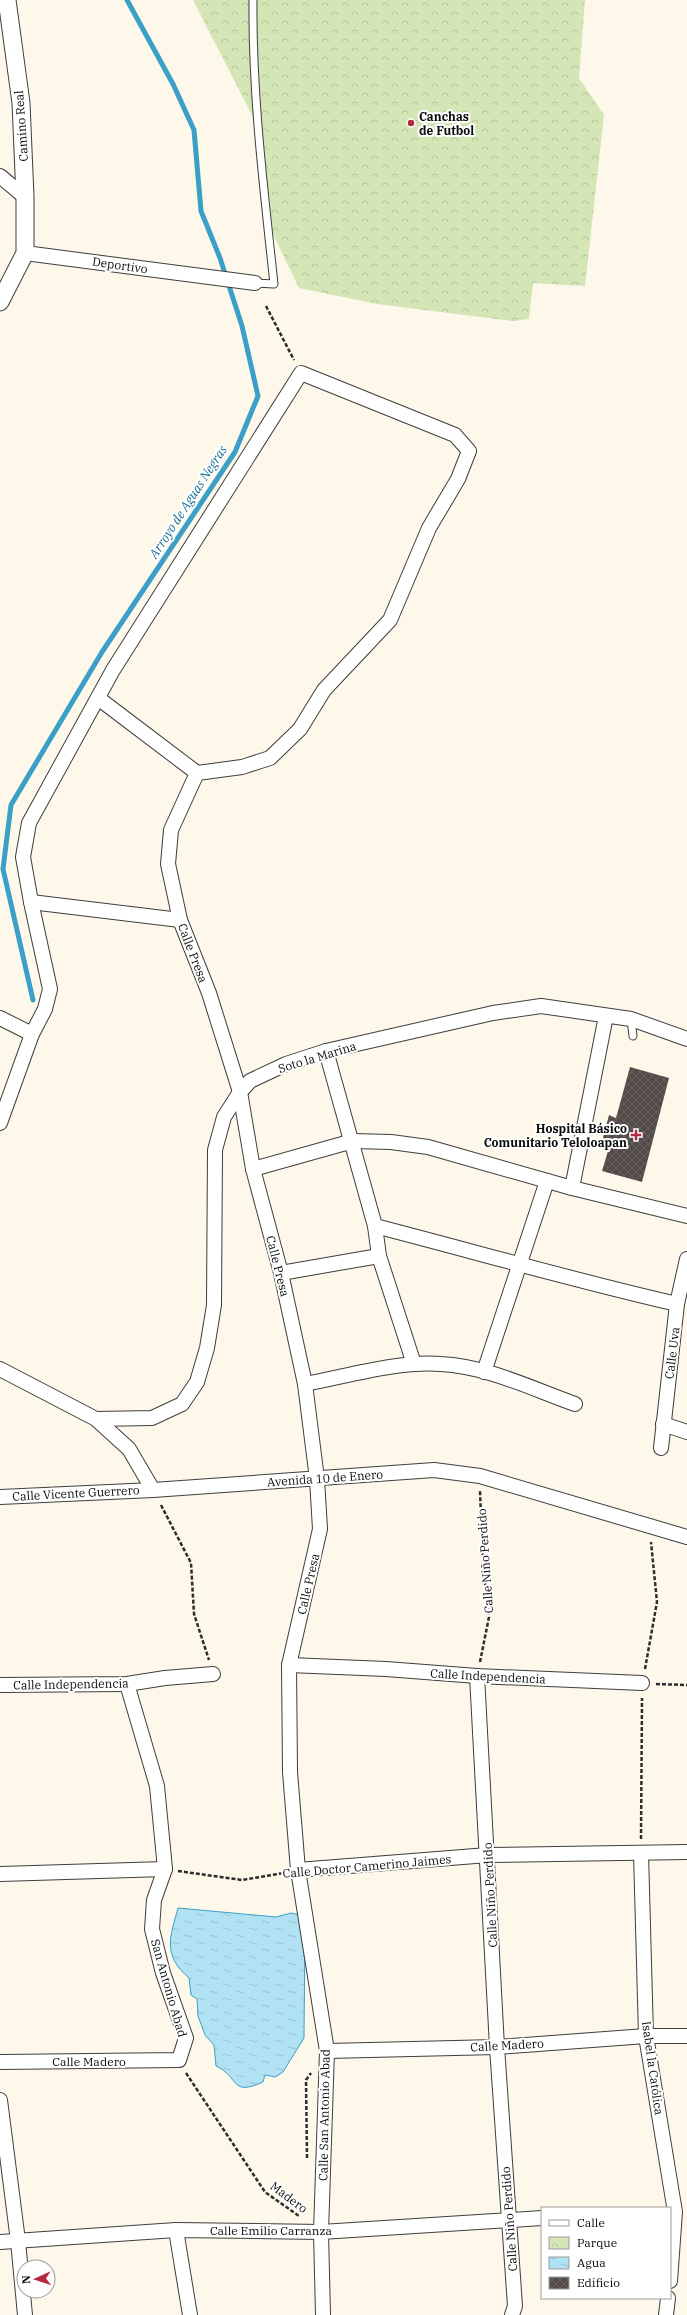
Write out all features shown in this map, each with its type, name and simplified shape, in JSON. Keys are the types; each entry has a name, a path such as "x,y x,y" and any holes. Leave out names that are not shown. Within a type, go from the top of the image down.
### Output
{"street":[{"name":"Camino Real","path":"7,0 21,103 25,197 25,252"},
{"path":"0,176 25,197"},
{"path":"0,302 25,252"},
{"name":"Deportivo","path":"25,252 255,283"},
{"path":"0,1123 32,1034 45,1009 50,989 23,857 29,823 113,670 301,373 455,435 469,451 458,479 429,528 390,620 324,690 300,729 270,758 242,767 196,773 98,698"},
{"name":"Calle Presa","path":"196,773 171,830 168,864 180,920 209,993 240,1092 253,1169 280,1273 305,1384 317,1479 320,1528 289,1665 290,1772 298,1870"},
{"path":"31,902 180,920"},
{"name":"Soto la Marina","path":"96,1419 152,1418 182,1404 197,1382 207,1348 214,1305 216,1150 224,1117 240,1092 250,1081 286,1064 326,1051 493,1013 541,1006 631,1019 687,1039"},
{"path":"572,1188 606,1016"},
{"path":"0,1018 32,1034"},
{"path":"326,1051 353,1142 375,1226 379,1256 414,1364"},
{"path":"253,1169 353,1142 391,1142 428,1146 546,1181 687,1216"},
{"path":"484,1372 546,1181"},
{"path":"375,1226 519,1263 565,1278 677,1304"},
{"path":"280,1273 379,1256"},
{"name":"Calle Uva","path":"661,1448 677,1304 687,1259"},
{"path":"305,1384 414,1364 442,1364 484,1372 575,1404"},
{"path":"0,1369 96,1419 129,1449 153,1490"},
{"path":"663,1424 687,1432"},
{"name":"Avenida 10 de Enero","path":"153,1490 434,1470 480,1476 687,1537"},
{"name":"Calle Vicente Guerrero","path":"0,1497 153,1490"},
{"name":"Calle Independencia","path":"289,1665 386,1669 477,1676 642,1683"},
{"name":"Calle Independencia","path":"0,1685 127,1684 165,1678 213,1674"},
{"name":"Calle Niño Perdido","path":"477,1676 488,1855 497,2047 514,2306 512,2315"},
{"path":"0,1874 166,1869 157,1786 127,1684"},
{"name":"Calle Doctor Camerino Jaimes","path":"298,1870 488,1855 641,1854 687,1852"},
{"name":"Isabel la Católica","path":"641,1854 646,2036 677,2211 671,2271"},
{"name":"San Antonio Abad","path":"166,1869 154,1900 152,1929 163,1973 186,2038 179,2060"},
{"name":"Calle San Antonio Abad","path":"298,1870 327,2051 321,2232 323,2315"},
{"name":"Calle Madero","path":"327,2051 497,2047 646,2036 687,2036"},
{"name":"Calle Madero","path":"0,2062 179,2060"},
{"path":"0,2100 18,2241 25,2315"},
{"name":"Calle Emilio Carranza","path":"0,2242 176,2230 321,2232 541,2218"},
{"path":"176,2230 190,2315"},
{"path":"666,2315 668,2299"}],"lane":[{"path":"253,0 252,36 259,134 274,284 255,283"},
{"path":"631,1019 633,1036"}],"path":[{"path":"266,306 301,373"},
{"name":"Calle Niño Perdido","path":"477,1676 489,1617 484,1567 480,1476"},
{"path":"153,1490 191,1563 194,1614 213,1674"},
{"path":"642,1683 687,1685"},
{"name":"Calle Doctor Camerino Jaimes","path":"166,1869 242,1880 298,1870"},
{"path":"306,2159 306,2080 327,2051"},
{"name":"Madero","path":"179,2060 265,2192 300,2217"}],"green space":[{"path":"193,0 585,0 579,78 604,115 585,286 533,283 529,319 513,321 377,304 299,288 264,216 257,125"}],"water":[{"path":"178,1908 276,1917 291,1913 300,1915 305,1929 304,2038 283,2072 275,2077 265,2075 263,2082 245,2087 236,2084 224,2070 216,2066 214,2045 205,2035 198,2016 197,1999 191,1995 189,1978 180,1970 175,1961 170,1945"}],"building":[{"path":"630,1067 669,1078 642,1182 602,1171 611,1141 603,1138 609,1115 616,1118"}],"waterway":[{"name":"Arroyo de Aguas Negras","path":"33,1000 3,869 11,805 102,652 235,452 258,396 242,326 220,258 201,211 194,130 173,84 127,0"}],"place":[{"name":"Canchas de Futbol","path":"411,123"},
{"name":"Hospital Básico Comunitario Teloloapan","path":"636,1135"}]}
